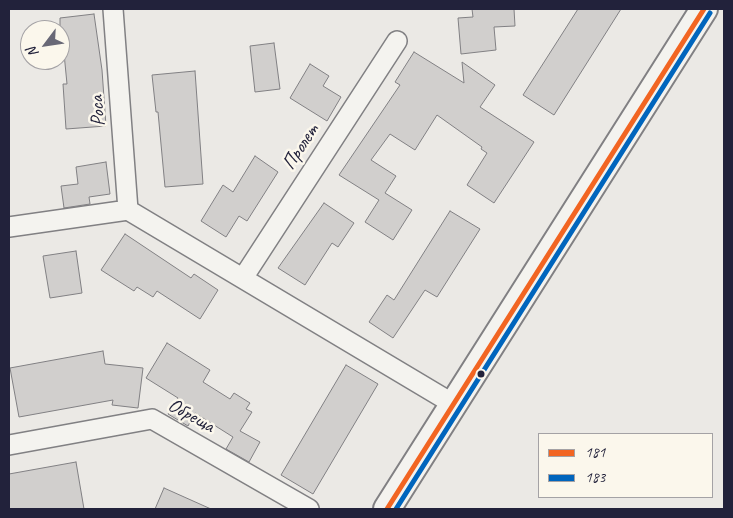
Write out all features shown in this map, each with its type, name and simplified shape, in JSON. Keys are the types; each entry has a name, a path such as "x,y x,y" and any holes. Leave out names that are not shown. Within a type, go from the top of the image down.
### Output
{"main road":[{"path":"387,509 455,405 704,9"}],"street":[{"name":"Роса","path":"113,9 128,210"},
{"name":"Пролет","path":"243,278 397,41"},
{"path":"9,227 128,210 455,405"},
{"name":"Обреща","path":"9,445 152,419 309,509"}],"building":[{"path":"472,9 514,9 515,26 494,27 496,50 461,54 458,18 473,17"},
{"path":"578,9 621,9 554,115 523,95"},
{"path":"94,14 102,70 106,126 66,129 63,84 67,84 66,70 70,70 70,20 60,20 60,18"},
{"path":"274,43 280,89 255,92 250,46"},
{"path":"414,52 464,83 462,62 495,85 480,107 534,142 494,203 467,185 487,153 481,149 482,147 437,115 415,150 390,134 371,160 396,176 385,193 412,210 393,240 365,222 379,200 339,175 400,85 395,82"},
{"path":"310,64 329,76 323,86 341,97 327,121 290,98"},
{"path":"195,71 203,184 165,187 158,112 156,112 152,75"},
{"path":"255,156 278,172 247,221 239,216 226,237 201,221 223,185 233,192"},
{"path":"106,162 110,194 89,197 90,204 64,208 61,186 78,184 76,167"},
{"path":"324,203 354,223 338,247 332,243 305,285 278,268"},
{"path":"450,211 480,229 437,297 425,290 393,338 369,322 387,295 394,300"},
{"path":"125,234 191,278 194,274 218,290 200,319 157,291 153,297 137,287 134,291 101,270"},
{"path":"76,251 82,293 50,298 43,256"},
{"path":"167,343 210,370 203,382 230,399 234,393 250,403 246,409 252,412 240,431 260,442 249,462 226,449 233,437 195,413 188,426 168,414 178,398 146,378"},
{"path":"103,351 105,364 143,368 138,408 112,405 113,400 19,417 10,368"},
{"path":"346,365 378,384 313,494 281,475"},
{"path":"76,462 84,509 9,509 9,474"},
{"path":"164,488 211,509 155,509"}],"transit line":[{"name":"181","path":"387,509 704,9"},
{"name":"183","path":"396,509 710,13"}]}
